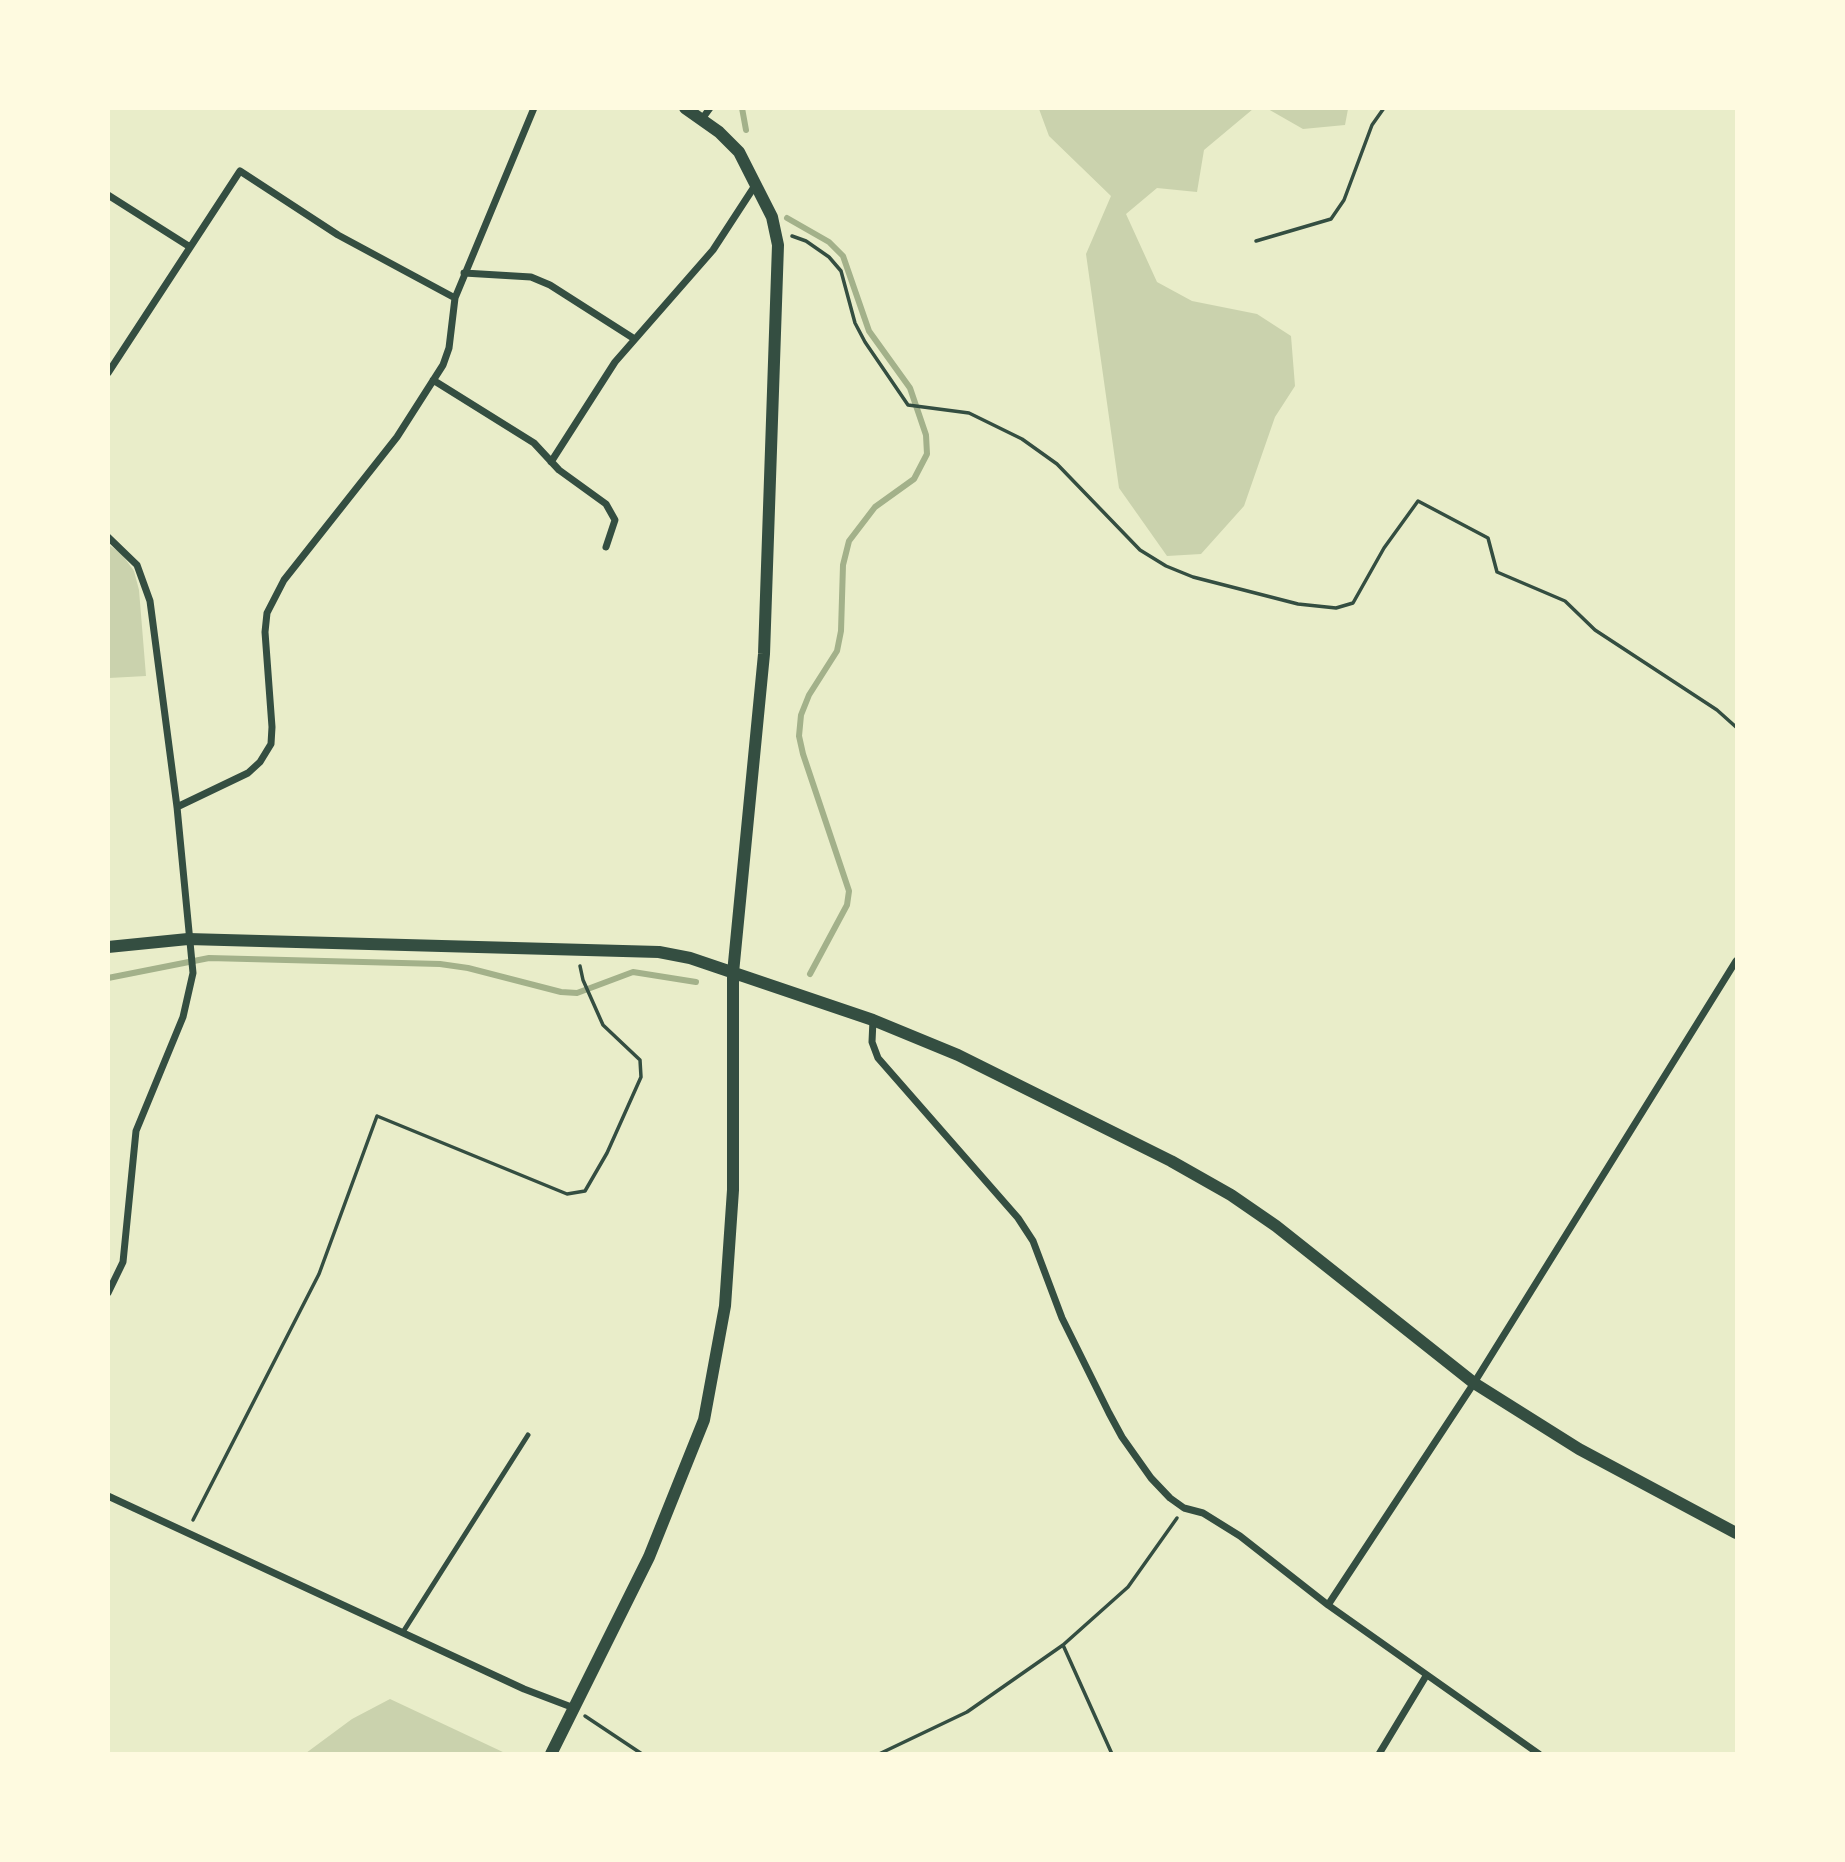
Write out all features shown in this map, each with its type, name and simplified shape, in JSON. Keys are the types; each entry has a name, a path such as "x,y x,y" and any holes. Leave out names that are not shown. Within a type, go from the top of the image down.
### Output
{"street":[{"path":"177,807 248,774 260,762 271,744 272,726 264,632 267,613 274,598 397,437 433,380 449,348 455,298 464,273 534,108"},
{"path":"551,1754 649,1557 704,1420 725,1306 731,1216 733,973 764,654 776,230 739,152 706,114 685,108"},
{"path":"108,373 240,171 338,235 455,298"},
{"path":"551,461 600,383 633,338 713,250 756,184"},
{"path":"108,195 190,247"},
{"path":"464,273 531,278 550,285 633,338"},
{"path":"433,380 534,443 551,461 612,511 615,520 606,547"},
{"path":"108,537 126,550 146,583 177,807 192,973 183,1017 136,1131 123,1262 108,1293"},
{"path":"108,947 188,939 659,952 733,973 873,1020 958,1055 1171,1161 1231,1195 1276,1226 1474,1382 1579,1449 1737,1534"},
{"path":"1328,1605 1474,1382 1737,961"},
{"path":"873,1020 872,1042 878,1058 1018,1218 1033,1241 1062,1318 1122,1437 1152,1478 1184,1508 1203,1513 1240,1536 1328,1605 1539,1754"},
{"path":"108,1496 524,1689 574,1708"},
{"path":"1379,1754 1426,1676"}],"lane":[{"path":"403,1632 528,1435"}],"path":[{"path":"1256,242 1331,219 1344,200 1372,125 1384,108"},
{"path":"776,230 806,240 841,271 855,323 864,342 908,405 929,410 969,413 1022,439 1058,464 1140,550 1166,566 1193,578 1298,604 1336,608 1353,603 1384,548 1418,501 1488,538 1497,572 1565,601 1595,630 1717,710 1737,727"},
{"path":"187,1531 319,1274 377,1116 567,1194 584,1191 607,1153 641,1077 639,1060 603,1025 583,980"},
{"path":"879,1754 967,1712 1063,1645 1128,1587 1184,1508"},
{"path":"1063,1645 1112,1754"},
{"path":"574,1708 642,1754"}],"green space":[{"path":"1348,108 1345,125 1303,129 1268,109"},
{"path":"1039,109 1253,109 1204,150 1197,192 1157,188 1126,214 1157,282 1192,301 1257,314 1291,336 1295,386 1275,417 1244,506 1201,554 1167,556 1119,488 1086,254 1111,196 1049,136"},
{"path":"109,545 121,553 134,571 139,590 146,676 109,678"},
{"path":"390,1699 505,1753 306,1753 352,1719"}],"waterway":[{"path":"742,108 746,130"},
{"path":"787,218 829,242 843,256 869,331 910,388 926,435 927,454 914,479 875,507 849,541 843,565 841,631 837,651 809,695 801,715 799,736 803,754 849,891 847,905 810,974"},
{"path":"108,978 209,958 440,964 468,968 561,992 577,993 633,972 696,982"}]}
